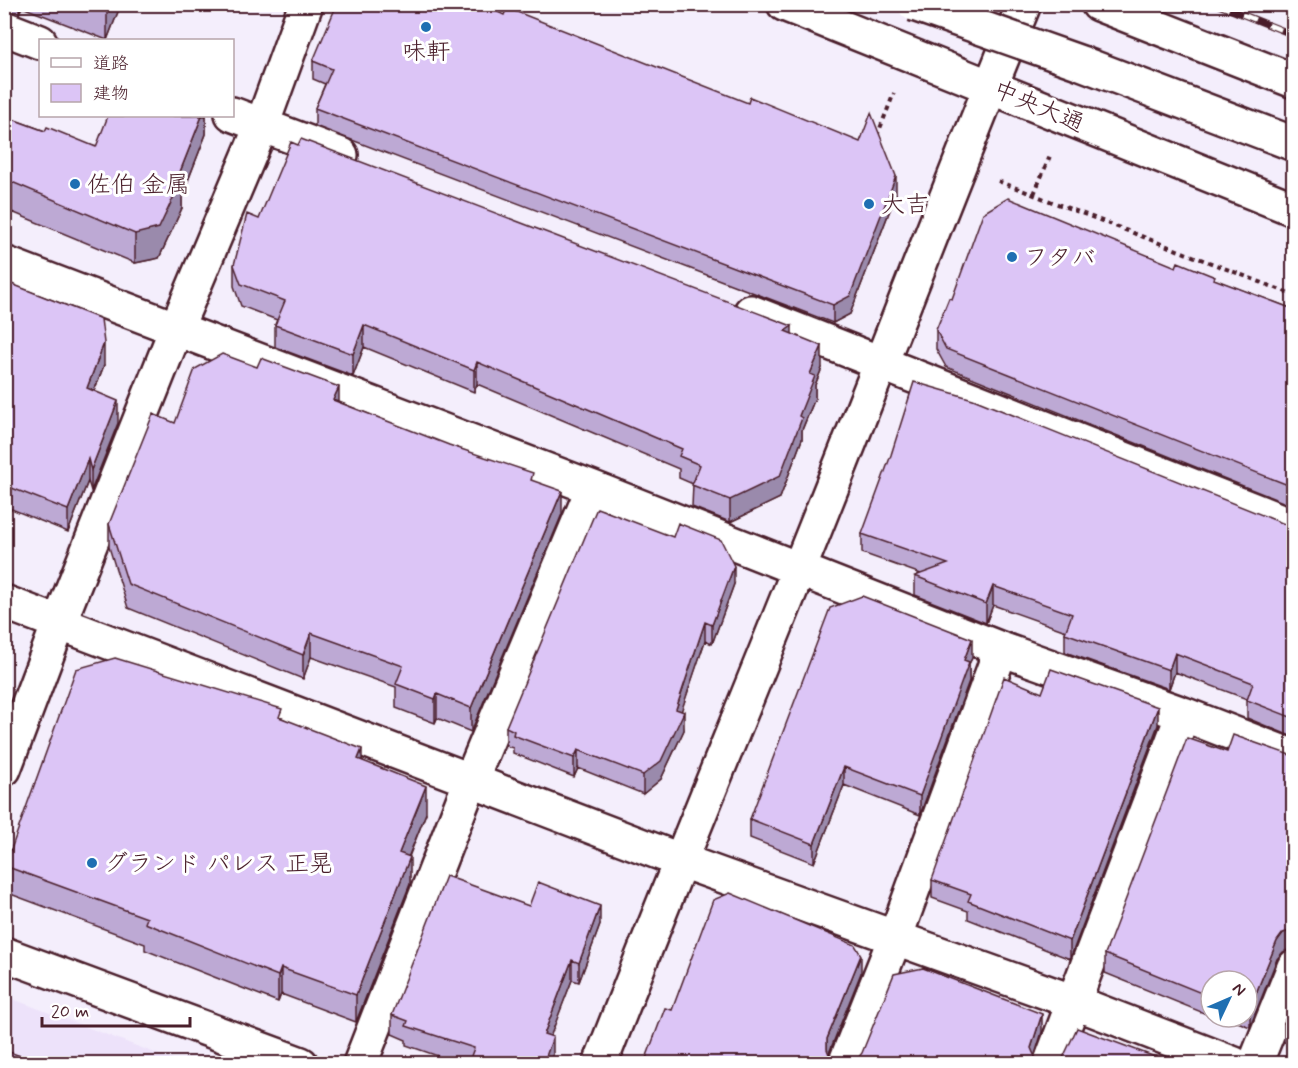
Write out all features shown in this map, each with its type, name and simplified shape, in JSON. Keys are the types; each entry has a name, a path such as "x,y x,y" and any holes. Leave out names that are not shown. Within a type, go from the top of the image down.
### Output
{"main road":[{"path":"4,769 59,622 176,329 247,120 306,4"},
{"name":"中央大通","path":"784,4 1293,209"},
{"path":"914,4 1081,63 1293,144"},
{"path":"600,1064 678,860 799,568 1024,4"},
{"path":"1098,4 1293,81"},
{"path":"4,28 39,42"},
{"path":"247,120 373,168"},
{"path":"4,263 593,488 1001,649 1183,714 1293,758"},
{"path":"727,303 882,362 1293,526"},
{"path":"360,1064 471,780 593,488"},
{"path":"4,602 678,860 1074,1002 1234,1064"},
{"path":"845,1064 895,938 1001,649"},
{"path":"1050,1064 1183,714"},
{"path":"4,954 301,1064"},
{"path":"1255,1064 1293,968"}],"path":[{"path":"877,137 897,86"},
{"path":"1034,194 1050,154"},
{"path":"992,178 1293,295"}],"shaded area":[{"path":"5,996 181,1063 5,1063"}],"building":[{"path":"90,4 110,4 107,11"},
{"path":"337,4 481,4 504,15 507,8 748,103 750,97 860,142 871,113 896,176 850,296 833,305 315,108 332,69 313,61"},
{"path":"4,116 45,131 47,127 96,147 108,117 202,117 178,177 182,179 159,228 135,234 12,182 10,189 4,187"},
{"path":"301,139 792,326 785,331 822,346 810,374 815,376 799,416 802,418 780,476 730,500 692,485 700,465 679,456 682,449 477,362 474,370 364,325 353,354 275,325 285,301 241,284 234,265 247,214 259,219 291,142 298,145"},
{"path":"1008,198 1176,267 1178,262 1215,277 1214,279 1293,309 1293,487 946,349 936,330 949,298 952,299 983,213"},
{"path":"4,281 101,319 104,343 87,388 118,401 91,470 88,459 68,510 4,485"},
{"path":"222,354 257,367 261,358 339,387 333,400 449,445 533,473 531,480 562,491 471,708 437,694 435,699 396,684 403,666 311,633 303,655 128,584 109,524 153,414 175,423 195,369"},
{"path":"914,382 973,399 1287,525 1293,525 1293,718 1247,700 1253,683 1175,653 1169,670 1065,633 1072,614 993,586 986,604 915,576 948,564 862,534 891,455"},
{"path":"597,508 673,537 678,523 721,540 734,566 712,625 705,622 676,709 684,712 661,761 643,775 578,750 574,758 513,735 514,731 506,727"},
{"path":"862,596 972,639 964,660 969,662 920,796 844,767 814,844 750,819 830,608"},
{"path":"115,658 282,709 279,717 362,749 358,759 426,786 399,853 410,857 356,995 281,968 278,976 145,923 147,918 5,866 76,669"},
{"path":"1051,669 1158,707 1070,941 968,901 971,894 932,880 1004,677 1042,693"},
{"path":"1233,735 1293,756 1293,930 1283,933 1277,941 1259,986 1259,969 1199,969 1199,992 1105,954 1187,738 1227,752"},
{"path":"446,876 529,906 538,882 600,906 579,963 572,960 544,1034 553,1037 544,1062 541,1064 491,1064 471,1056 474,1048 406,1026 408,1021 392,1015"},
{"path":"730,893 855,945 861,955 827,1039 830,1057 841,1064 644,1064 665,1008 672,1010 713,900"},
{"path":"923,968 1042,1014 1031,1048 1035,1057 1048,1064 849,1064 856,1061 862,1053 894,974"},
{"path":"1293,1000 1293,1026 1284,1023"},
{"path":"1077,1028 1174,1064 1055,1064 1062,1060"},
{"path":"4,1050 42,1064 4,1064"}],"railway":[{"path":"1216,4 1294,35"},
{"path":"1281,4 1294,9"}],"place":[{"name":"味軒","path":"426,27"},
{"name":"佐伯 金属","path":"75,184"},
{"name":"大吉","path":"869,204"},
{"name":"フタバ","path":"1012,257"},
{"name":"グランド パレス 正晃","path":"92,863"}]}
